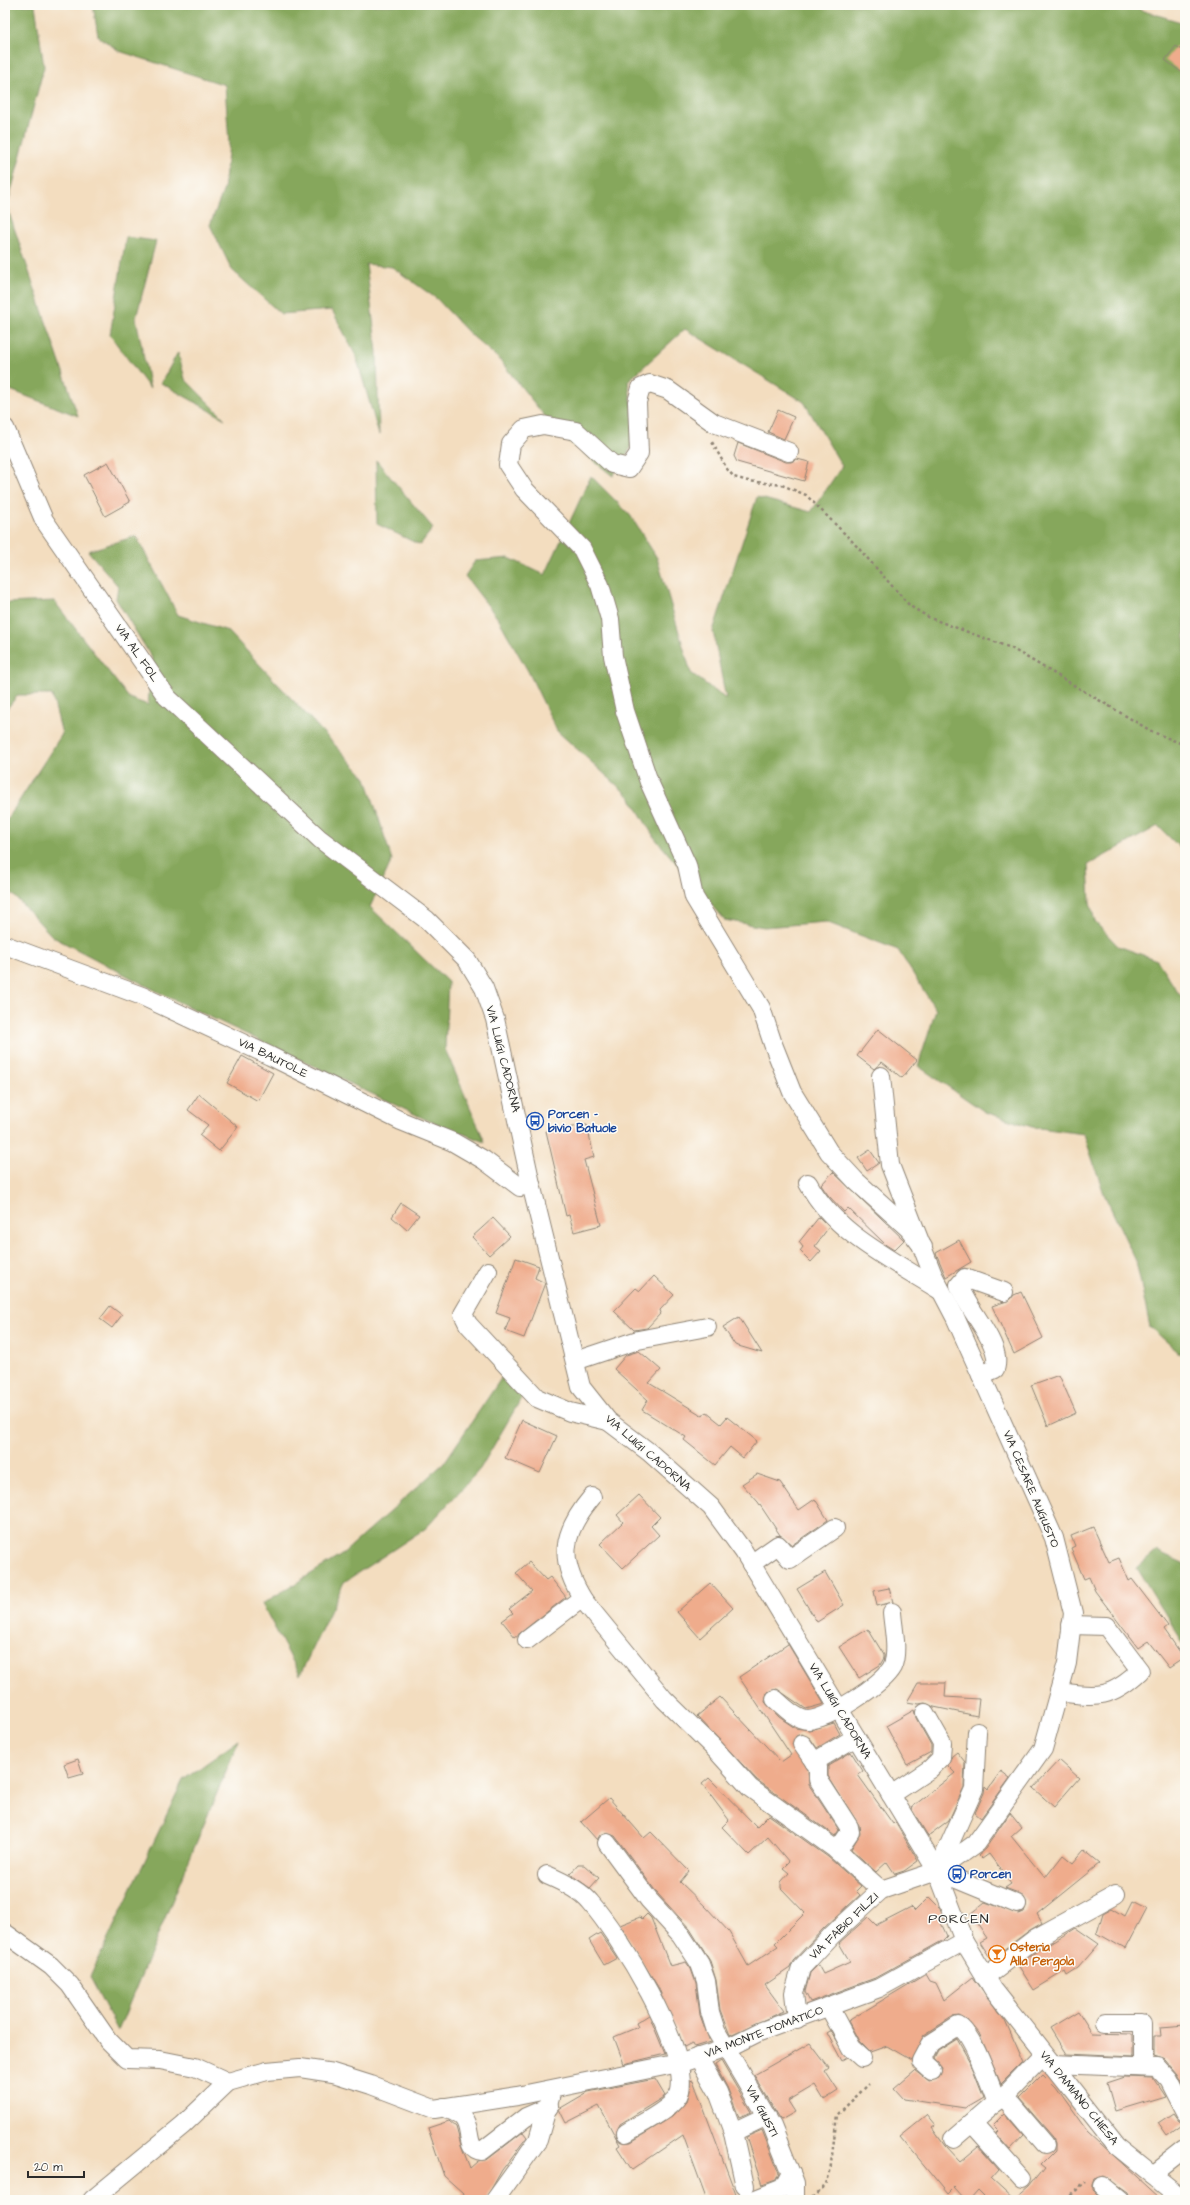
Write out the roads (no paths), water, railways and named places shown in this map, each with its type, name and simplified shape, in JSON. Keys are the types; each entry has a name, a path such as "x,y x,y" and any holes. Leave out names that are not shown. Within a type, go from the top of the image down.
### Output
{"street":[{"path":"789,452 714,422 668,390 650,384 641,388 637,402 639,453 630,468 612,464 576,431 543,425 524,429 511,444 508,465 524,489 582,549 600,585 610,619 613,656 625,711 649,782 687,865 694,898 762,1008 773,1044 792,1092 829,1152 856,1181 908,1228 923,1247"},
{"name":"VIA AL FOL","path":"5,428 44,520 167,697 320,839"},
{"name":"VIA LUIGI CADORNA","path":"320,839 427,920 467,960 484,988 495,1019 531,1184 581,1387 608,1421 649,1452 711,1507 751,1564 938,1871 964,1942 985,1977 1031,2039"},
{"name":"VIA BAUTOLE","path":"5,946 142,996 270,1056 401,1121 453,1142 484,1160 520,1187 531,1184"},
{"path":"881,1076 890,1165 923,1247"},
{"path":"808,1183 817,1200 861,1241 942,1291"},
{"name":"VIA CESARE AUGUSTO","path":"923,1247 1054,1538 1073,1613 1067,1663 1043,1749 976,1843 938,1871"},
{"path":"488,1271 463,1314 468,1324 537,1398 570,1412 608,1421"},
{"path":"981,1375 994,1369 997,1363 991,1341 962,1296 959,1285 964,1278 1004,1292"},
{"path":"575,1362 638,1340 707,1327"},
{"path":"592,1497 581,1510 567,1539 567,1563 573,1583 584,1602 664,1699 715,1749 750,1788 837,1851 881,1890"},
{"path":"751,1564 778,1545 790,1559 835,1528"},
{"path":"527,1640 577,1602 584,1602"},
{"path":"775,1699 793,1714 807,1720 821,1717 881,1681 892,1667 895,1657 892,1612"},
{"path":"1059,1692 1083,1695 1104,1695 1122,1687 1140,1671 1106,1626 1071,1626"},
{"path":"891,1795 930,1768 941,1758 942,1743 925,1713"},
{"path":"977,1732 974,1789 938,1871 1017,1904"},
{"path":"814,1762 856,1737"},
{"path":"802,1744 818,1767 818,1778 850,1826 850,1832 837,1851"},
{"name":"VIA GIUSTI","path":"607,1843 649,1900 681,1935 694,1954 703,1971 710,2012 716,2031 772,2126 791,2173 799,2200"},
{"name":"VIA FABIO FILZI","path":"797,2018 794,1993 801,1968 832,1935 881,1890 938,1871"},
{"path":"547,1875 562,1882 590,1901 647,1986 671,2040 677,2063 680,2091 674,2102 626,2133"},
{"path":"985,1977 1036,1938 1116,1894"},
{"path":"5,1933 51,1966 70,1985 108,2040 127,2058 160,2060 195,2067 228,2082"},
{"name":"VIA MONTE TOMATICO","path":"444,2108 517,2096 553,2087 677,2063 727,2048 759,2032 879,1988 964,1942"},
{"path":"829,2007 851,2048 862,2058"},
{"path":"1105,2022 1143,2022 1143,2067"},
{"path":"932,2071 921,2060 930,2044 958,2026 963,2029 1000,2099 1046,2144"},
{"name":"VIA DAMIANO CHIESA","path":"1031,2039 1117,2146 1153,2175 1178,2198"},
{"path":"698,2057 718,2092 733,2132 749,2193 783,2188 791,2173"},
{"path":"953,2139 1048,2060 1158,2068 1168,2079 1185,2112"},
{"path":"92,2200 182,2125 228,2082 267,2071 300,2068 333,2072 434,2109 444,2108 463,2117 468,2126 472,2146 476,2150 482,2151 526,2117 549,2106"},
{"path":"495,2200 538,2140 549,2106 553,2087"},
{"path":"733,2132 767,2116"},
{"path":"972,2123 1023,2180"},
{"path":"1153,2175 1185,2150"},
{"path":"1103,2186 1120,2200"}],"place":[{"name":"Porcen - bivio Batuole","path":"535,1121"},
{"name":"Porcen","path":"957,1874"},
{"name":"Osteria Alla Pergola","path":"997,1954"}],"district":[{"name":"PORCEN","path":"959,1919"}]}
